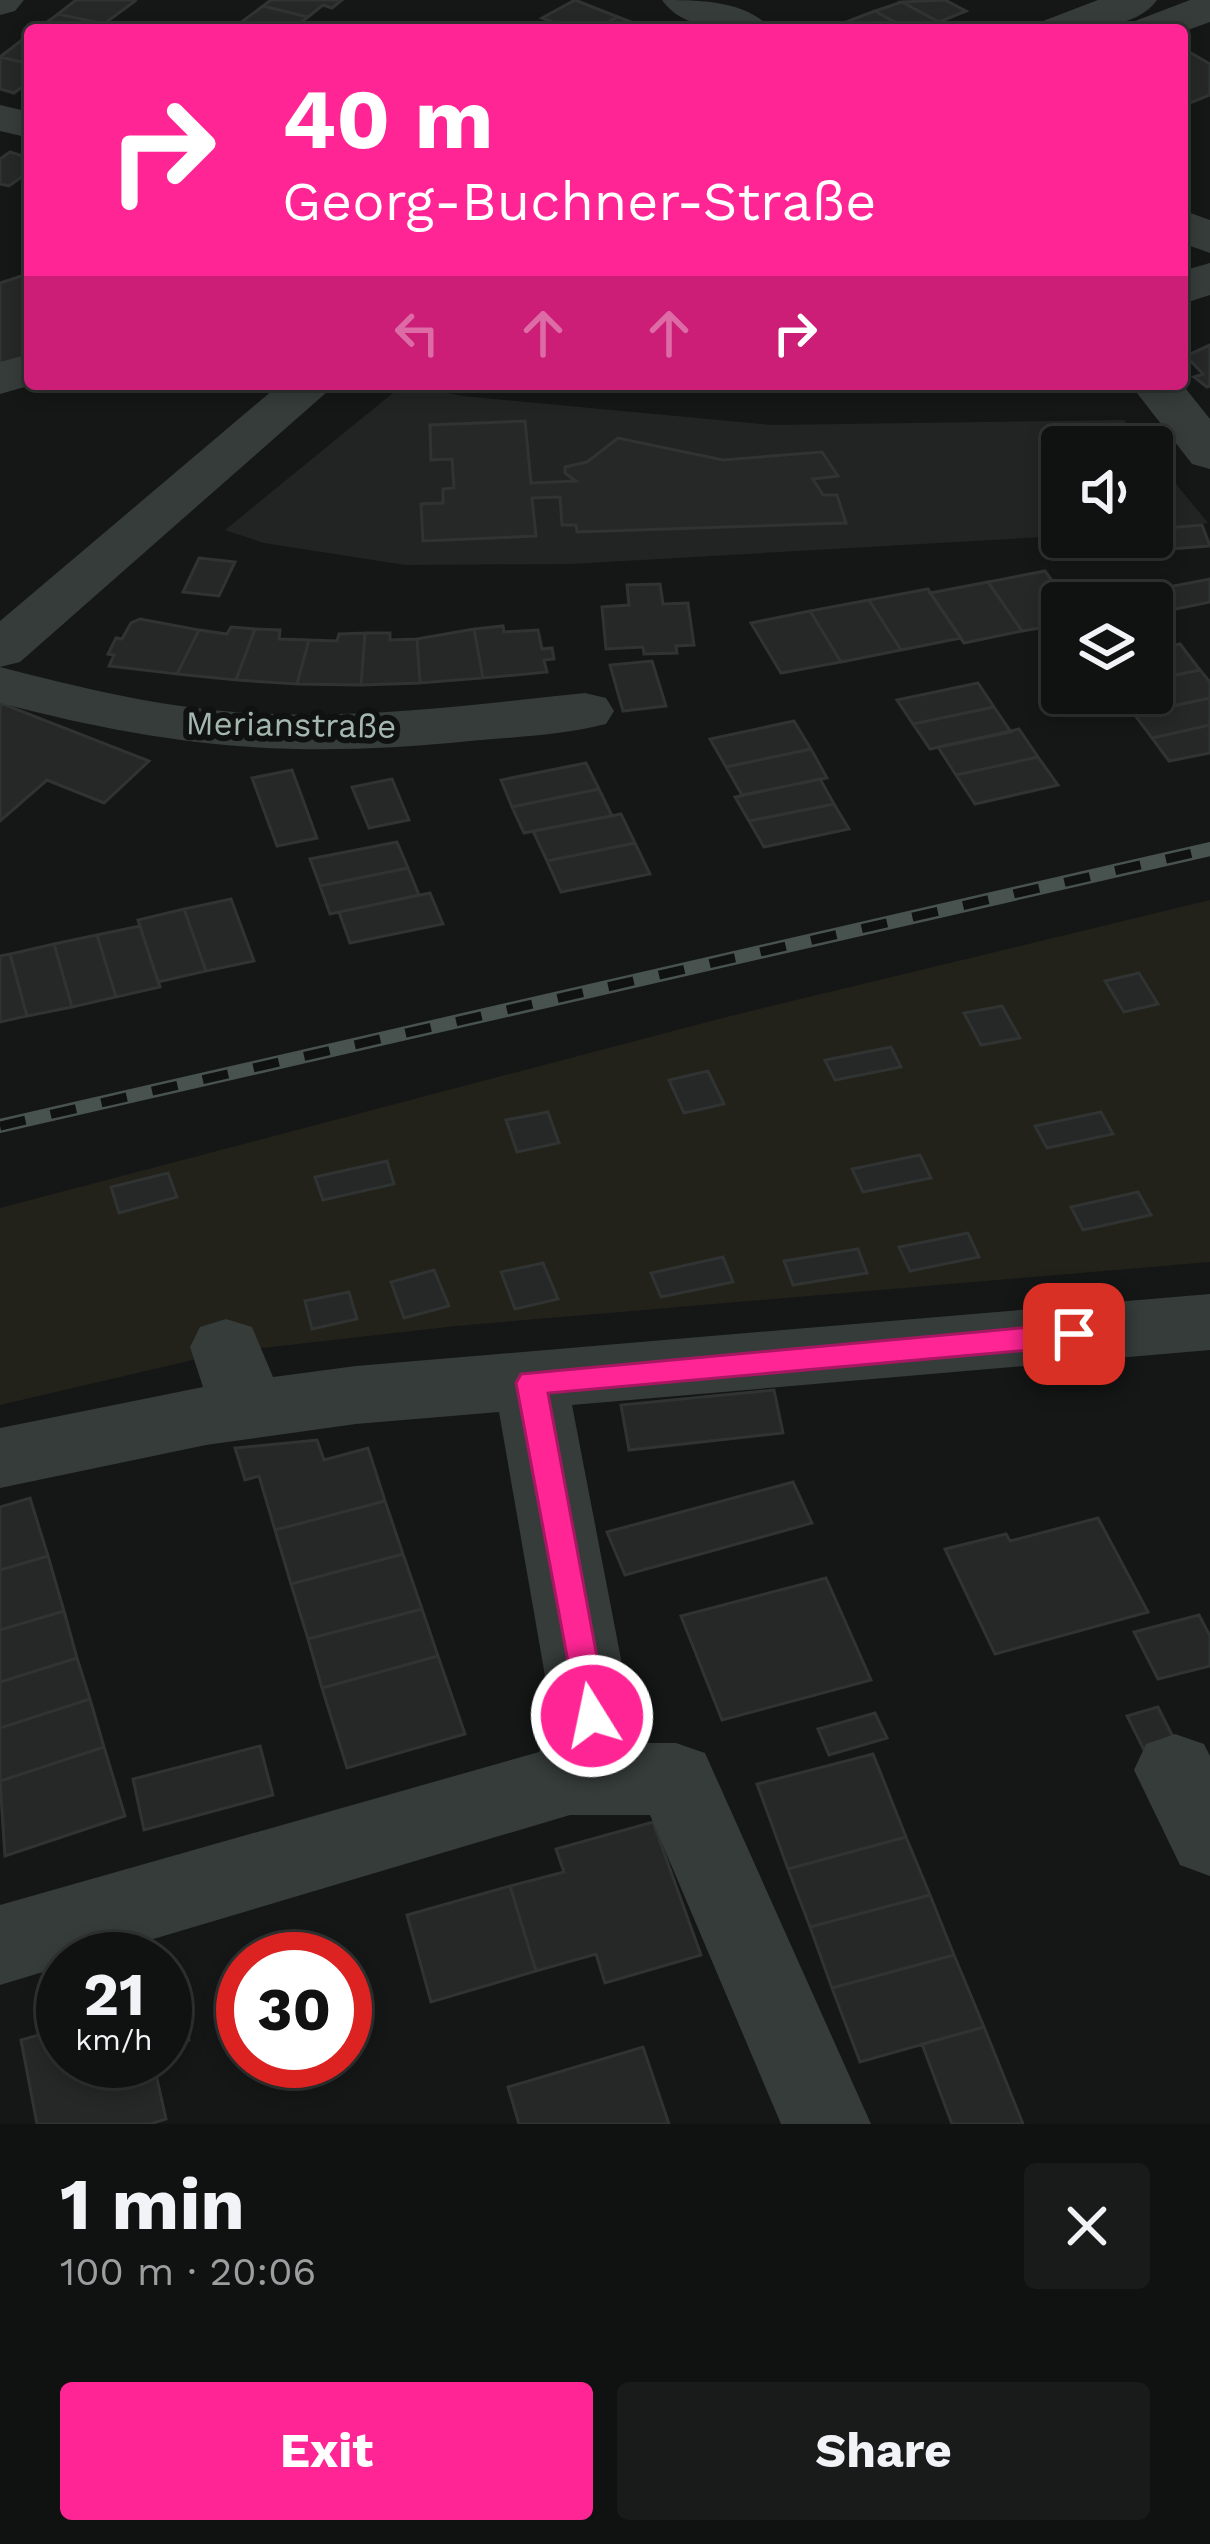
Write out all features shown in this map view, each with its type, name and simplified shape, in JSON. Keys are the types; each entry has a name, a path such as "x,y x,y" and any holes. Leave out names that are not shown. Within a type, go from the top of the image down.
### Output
{"street":[{"path":"683,0 737,24"},
{"path":"1074,24 1136,0"},
{"path":"1166,24 1210,7"},
{"path":"0,650 304,390"},
{"path":"1159,390 1209,450"},
{"name":"Merianstraße","path":"0,685 88,708 234,730 466,724 585,711"},
{"path":"0,1458 237,1379 356,1395 1210,1322"},
{"path":"531,1383 592,1716 570,1779"},
{"path":"0,1945 570,1779 676,1779 826,2124"}],"shaded area":[{"path":"397,390 772,425 1124,420 1129,426 1041,426 1041,537 571,564 405,565 264,543 225,530"},
{"path":"1173,480 1208,523 1173,527"},
{"path":"1210,900 1210,1262 456,1326 227,1352 0,1405 0,1208 730,1016"}],"building":[{"path":"76,0 135,1 104,24 58,14"},
{"path":"271,0 342,0 332,8 323,5 308,17 263,6"},
{"path":"575,0 618,17 605,24 558,24 542,18"},
{"path":"945,0 966,11 939,22 902,2"},
{"path":"902,2 939,22 898,24 875,11"},
{"path":"263,6 308,17 299,24 243,21"},
{"path":"875,11 898,24 850,24 846,22"},
{"path":"58,14 104,24 44,24"},
{"path":"618,17 636,24 605,24"},
{"path":"24,38 24,63 0,57"},
{"path":"1188,54 1210,64 1210,95 1188,104"},
{"path":"0,57 24,63 24,86 14,93 0,89"},
{"path":"10,152 24,156 24,175 9,186 0,184 0,159"},
{"path":"24,275 24,359 0,367 0,283"},
{"path":"1210,345 1210,386 1194,377 1203,374 1188,355"},
{"path":"525,421 531,483 576,481 565,473 565,467 587,462 618,438 723,460 822,452 838,476 813,479 823,495 837,495 846,523 577,532 576,525 562,525 560,497 532,498 536,536 423,541 421,504 443,503 443,489 454,488 452,459 431,460 430,425"},
{"path":"1202,525 1210,546 1173,549 1173,527"},
{"path":"199,558 235,562 219,596 183,592"},
{"path":"1045,571 1053,582 1041,582 1041,628 1022,631 988,582"},
{"path":"1210,579 1210,602 1173,610 1173,586"},
{"path":"988,582 1022,631 964,643 930,593"},
{"path":"660,584 663,604 688,603 694,645 676,646 677,653 644,654 643,647 606,649 602,607 629,605 627,585"},
{"path":"928,589 961,638 901,650 869,600"},
{"path":"869,600 901,650 841,662 810,611"},
{"path":"810,611 841,662 781,673 751,623"},
{"path":"140,619 199,630 177,674 109,666 114,655 108,654 116,638 122,639 131,623"},
{"path":"503,626 504,632 538,630 542,649 552,648 554,659 544,660 547,672 483,678 474,629"},
{"path":"231,627 255,629 236,680 177,674 199,630 227,634"},
{"path":"255,629 280,630 279,639 309,640 297,684 236,680"},
{"path":"474,629 483,678 420,683 417,639"},
{"path":"365,633 390,633 390,640 417,639 420,683 361,685"},
{"path":"365,633 361,685 297,684 309,640 337,641 339,634"},
{"path":"1180,644 1200,670 1173,676 1173,646"},
{"path":"652,661 666,706 623,711 610,665"},
{"path":"1200,670 1210,682 1210,698 1173,706 1173,676"},
{"path":"978,683 994,707 913,724 897,700"},
{"path":"1210,698 1210,725 1152,738 1134,714 1173,714 1173,706"},
{"path":"0,703 149,761 104,803 47,780 0,821"},
{"path":"994,707 1011,732 930,749 913,724"},
{"path":"794,721 811,749 726,767 710,739"},
{"path":"1210,725 1210,753 1169,761 1152,738"},
{"path":"1019,729 1038,757 956,775 938,747"},
{"path":"811,749 827,778 742,795 726,767"},
{"path":"1038,757 1058,785 975,804 956,775"},
{"path":"586,763 599,789 512,807 501,780"},
{"path":"292,770 317,838 277,846 252,778"},
{"path":"392,779 409,820 369,828 352,787"},
{"path":"820,779 834,804 749,821 735,797"},
{"path":"599,789 612,816 524,833 512,807"},
{"path":"834,804 849,829 764,847 749,821"},
{"path":"621,814 635,843 547,861 533,831"},
{"path":"397,842 408,868 320,886 310,859"},
{"path":"635,843 650,874 561,892 547,861"},
{"path":"408,868 419,895 330,914 320,886"},
{"path":"430,893 443,924 350,943 339,912"},
{"path":"231,899 254,961 206,971 184,909"},
{"path":"184,909 206,971 158,982 138,920"},
{"path":"140,926 160,987 116,997 97,935"},
{"path":"97,935 116,997 72,1007 54,944"},
{"path":"54,944 72,1007 27,1016 10,954"},
{"path":"10,954 27,1016 0,1022 0,956"},
{"path":"1139,973 1158,1004 1124,1012 1105,981"},
{"path":"1002,1006 1020,1038 981,1045 964,1013"},
{"path":"891,1047 901,1067 835,1080 825,1060"},
{"path":"708,1071 724,1104 684,1113 669,1080"},
{"path":"548,1112 559,1143 517,1152 506,1120"},
{"path":"1101,1112 1113,1134 1047,1148 1035,1126"},
{"path":"920,1155 931,1178 863,1192 852,1169"},
{"path":"387,1161 394,1184 323,1200 315,1177"},
{"path":"168,1173 177,1197 119,1213 111,1187"},
{"path":"1138,1192 1151,1215 1083,1230 1071,1207"},
{"path":"968,1233 979,1257 910,1271 899,1247"},
{"path":"858,1249 867,1273 793,1285 784,1261"},
{"path":"723,1257 733,1282 661,1297 651,1273"},
{"path":"543,1263 558,1299 515,1309 501,1272"},
{"path":"434,1270 449,1306 404,1318 391,1282"},
{"path":"349,1292 357,1319 312,1329 305,1301"},
{"path":"774,1390 783,1433 629,1450 621,1405"},
{"path":"317,1440 324,1460 368,1448 385,1501 275,1530 259,1476 245,1480 235,1448"},
{"path":"793,1482 812,1523 625,1575 607,1532"},
{"path":"30,1498 48,1556 0,1570 0,1507"},
{"path":"385,1501 403,1554 291,1584 275,1530"},
{"path":"1098,1518 1148,1612 995,1654 945,1549 1006,1534 1010,1541"},
{"path":"403,1554 422,1609 308,1639 291,1584"},
{"path":"48,1556 64,1611 0,1630 0,1570"},
{"path":"826,1578 871,1680 722,1720 681,1616"},
{"path":"422,1609 438,1656 322,1688 308,1639"},
{"path":"64,1611 77,1658 0,1682 0,1630"},
{"path":"1199,1615 1210,1636 1210,1666 1158,1679 1134,1632"},
{"path":"438,1656 465,1734 347,1768 322,1688"},
{"path":"77,1658 90,1699 0,1728 0,1682"},
{"path":"90,1699 104,1747 0,1781 0,1728"},
{"path":"1158,1707 1183,1757 1152,1766 1127,1716"},
{"path":"875,1713 887,1738 829,1755 818,1729"},
{"path":"260,1746 273,1795 144,1830 133,1779"},
{"path":"104,1747 125,1816 5,1856 0,1781"},
{"path":"873,1754 906,1837 788,1869 757,1784"},
{"path":"653,1822 701,1955 605,1983 596,1954 536,1971 510,1886 564,1872 556,1849"},
{"path":"906,1837 930,1895 810,1927 788,1869"},
{"path":"510,1886 536,1971 431,2002 407,1915"},
{"path":"930,1895 954,1955 832,1988 810,1927"},
{"path":"954,1955 984,2027 860,2062 832,1988"},
{"path":"984,2027 1023,2124 952,2124 922,2044"},
{"path":"36,2036 36,2088 159,2088 166,2119 150,2124 37,2124 21,2040"},
{"path":"643,2047 669,2124 519,2124 508,2087"}],"railway":[{"path":"0,1126 1210,849"}],"route":[{"path":"592,1716 531,1383 1074,1334"}]}
